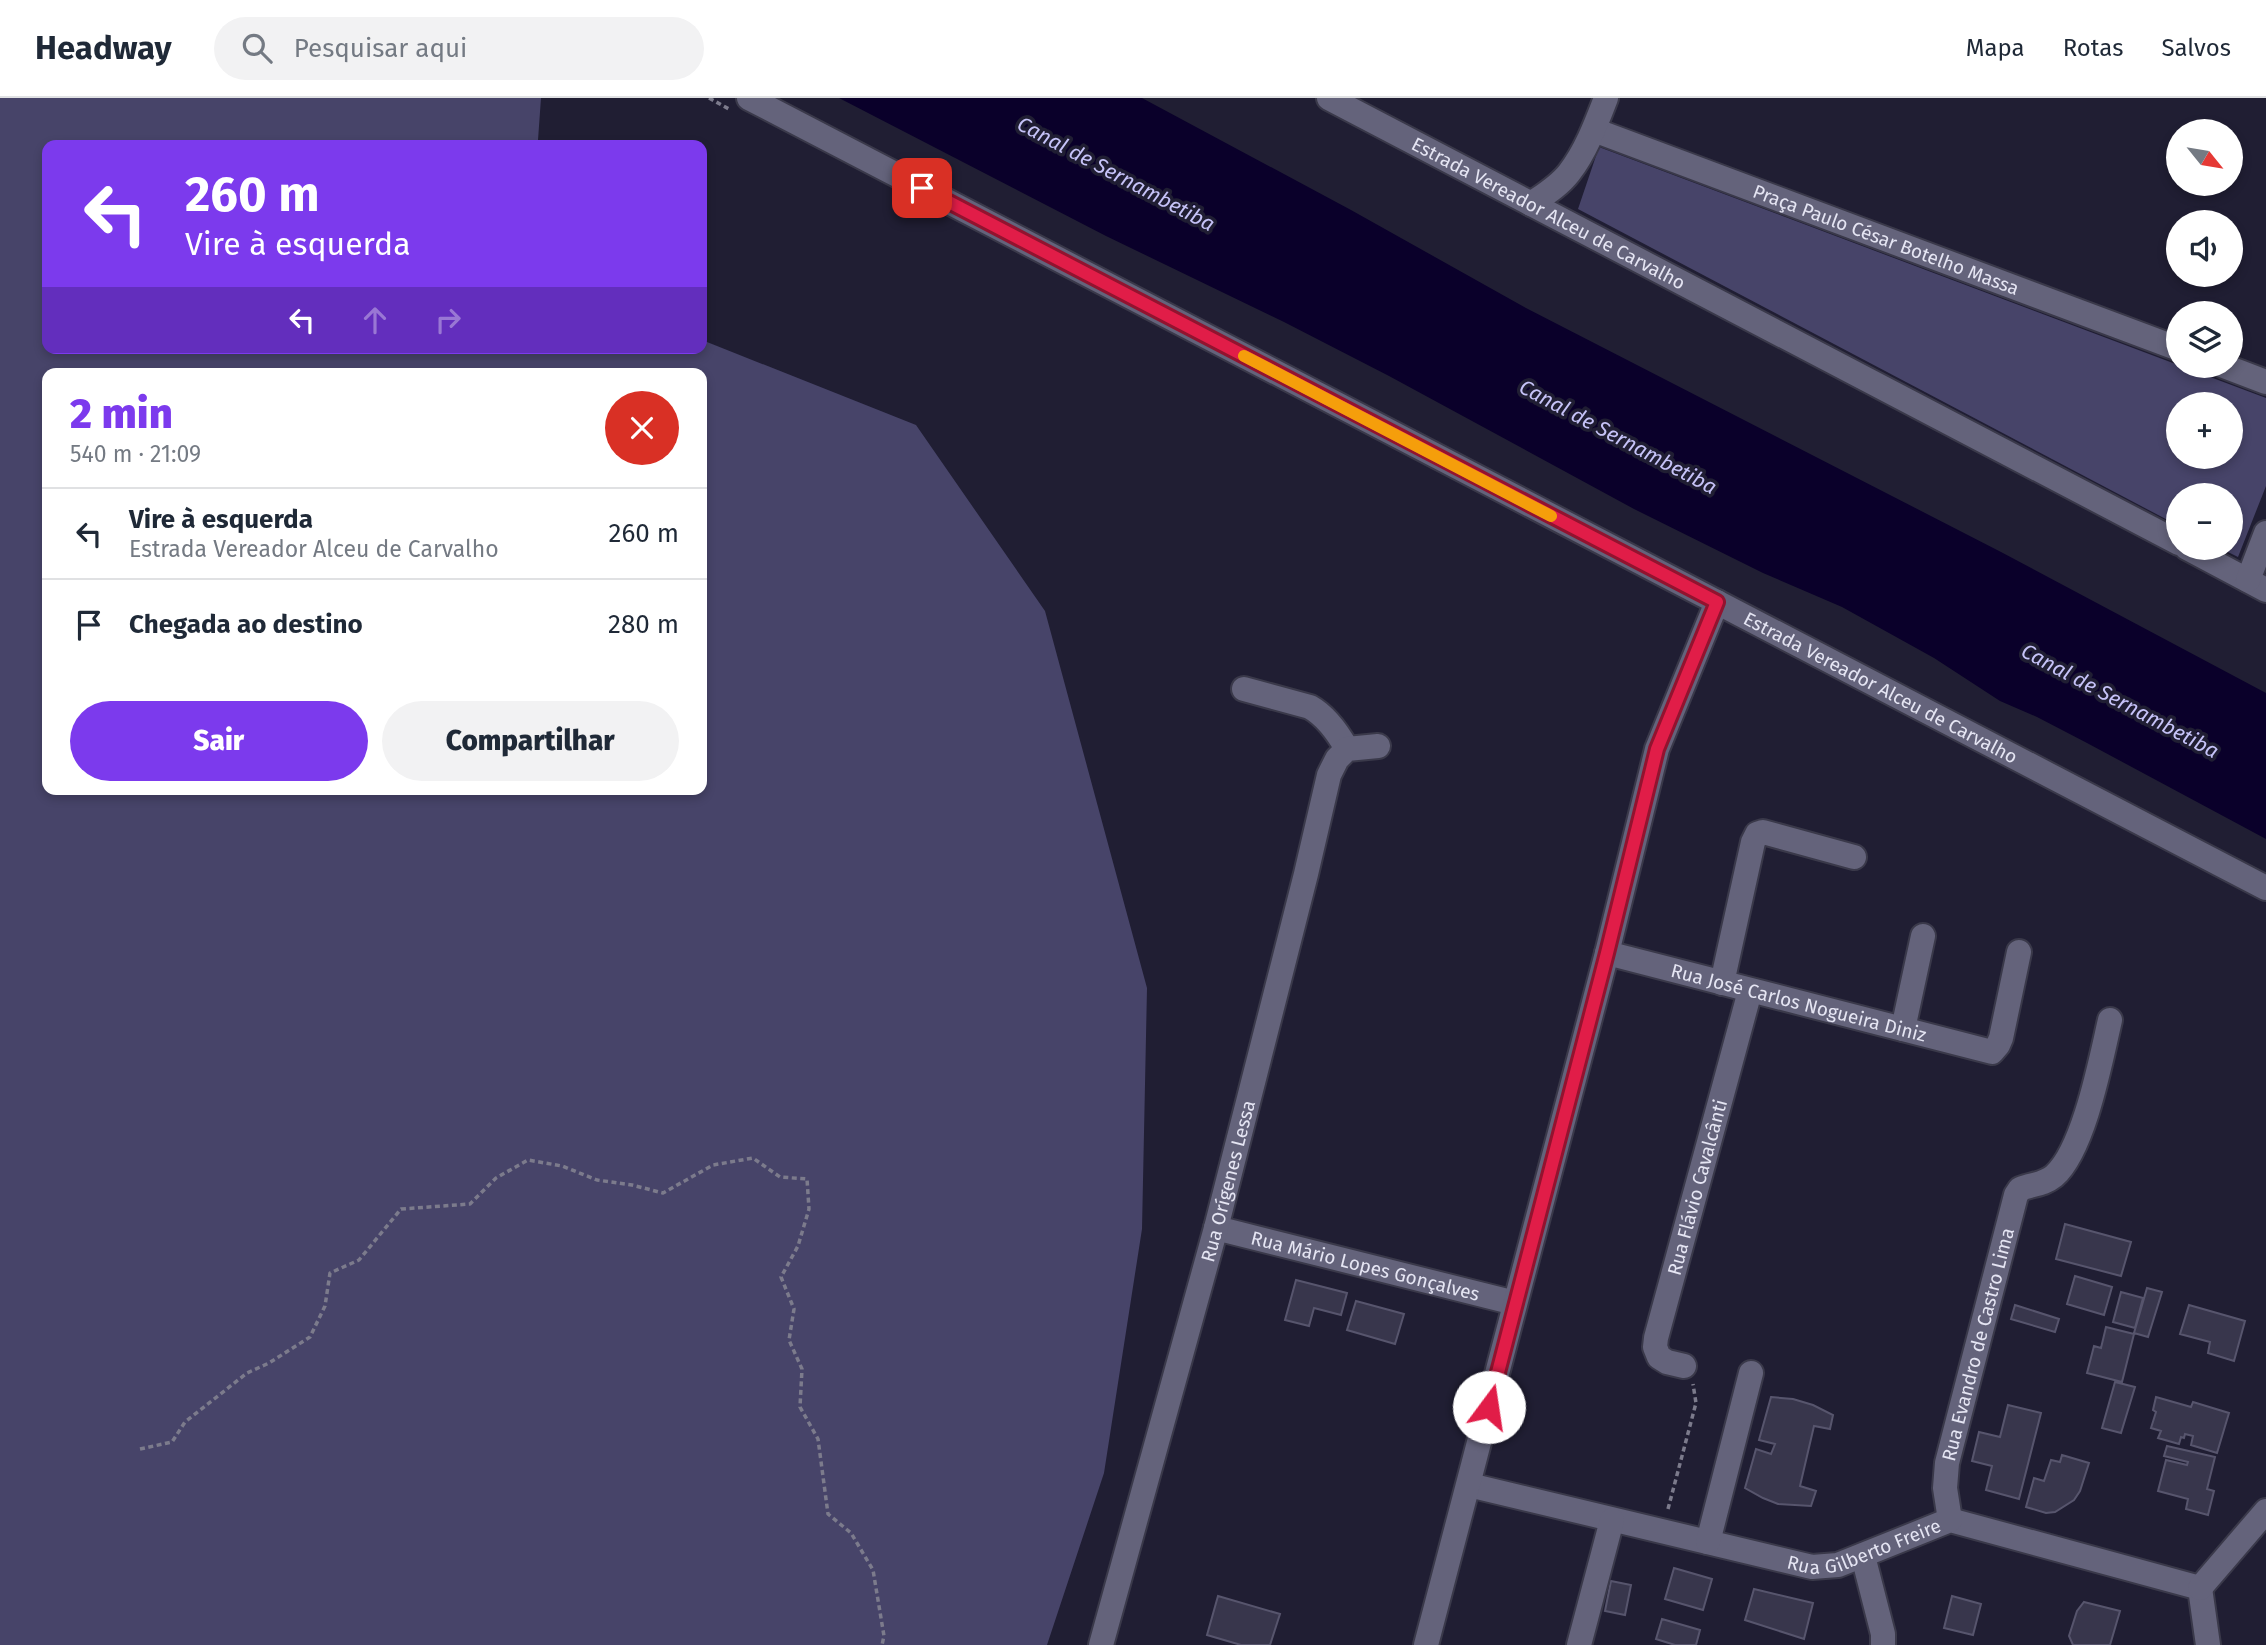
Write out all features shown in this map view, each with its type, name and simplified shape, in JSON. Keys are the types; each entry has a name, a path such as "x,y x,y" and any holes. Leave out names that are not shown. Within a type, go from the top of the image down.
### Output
{"street":[{"name":"Estrada Vereador Alceu de Carvalho","path":"749,98 2266,888"},
{"name":"Estrada Vereador Alceu de Carvalho","path":"1329,98 2166,536"},
{"path":"1531,204 1551,191 1569,174 1594,130 1606,98"},
{"name":"Praça Paulo César Botelho Massa","path":"1594,130 2166,344"},
{"path":"2243,373 2266,382"},
{"path":"2210,560 2257,585 2266,533"},
{"path":"1426,1645 1607,953 1657,749 1717,602"},
{"path":"1244,689 1318,711 1339,734 1347,749 1378,746"},
{"name":"Rua Orígenes Lessa","path":"1101,1645 1216,1228 1329,775 1337,759 1347,749"},
{"path":"1722,983 1753,842 1758,834 1763,832 1854,856"},
{"path":"1903,1029 1923,936"},
{"name":"Rua José Carlos Nogueira Diniz","path":"1607,953 1992,1052 2001,1038 2019,952"},
{"name":"Rua Flávio Cavalcânti","path":"1684,1366 1659,1357 1655,1347 1656,1338 1750,991"},
{"name":"Rua Evandro de Castro Lima","path":"1950,1520 1945,1488 1947,1463 2016,1195 2020,1189 2040,1185 2056,1175 2071,1152 2087,1114 2110,1020"},
{"name":"Rua Mário Lopes Gonçalves","path":"1216,1228 1515,1303"},
{"path":"1708,1542 1751,1373"},
{"name":"Rua Gilberto Freire","path":"1469,1485 1812,1567 1838,1565 1950,1520 2200,1588"},
{"path":"2208,1645 2200,1588 2266,1511"},
{"path":"1579,1645 1612,1520"},
{"path":"1863,1556 1883,1634 1883,1645"}],"path":[{"path":"140,1449 172,1442 185,1422 247,1373 269,1363 310,1337 325,1306 330,1273 359,1260 401,1209 470,1204 496,1178 528,1160 562,1166 597,1180 632,1185 663,1194 713,1165 753,1158 780,1177 807,1179 809,1209 798,1246 781,1276 794,1309 789,1340 802,1369 800,1407 818,1439 828,1514 851,1533 873,1570 884,1636 882,1645"},
{"path":"1662,1532 1696,1403 1694,1387 1684,1366"}],"shaded area":[{"path":"0,98 541,98 538,140 42,140 42,354 707,354 707,342 916,425 1045,611 1147,988 1142,1229 1104,1473 1047,1645 0,1645"},
{"path":"1599,147 2166,360 2166,378 2213,378 2266,398 2266,486 2243,544 2243,483 2166,483 2166,519 1578,209"}],"water":[{"name":"Canal de Sernambetiba","path":"839,98 1142,98 1526,308 2001,552 2266,693 2266,839 2037,717 2000,701 1934,658 1842,607 1763,573 1634,509 1389,376 1106,236"}],"building":[{"path":"2065,1224 2131,1242 2121,1276 2056,1259"},
{"path":"2075,1276 2112,1287 2104,1315 2067,1304"},
{"path":"1296,1280 1347,1293 1341,1315 1314,1308 1309,1326 1285,1320"},
{"path":"2147,1288 2162,1292 2148,1337 2134,1333"},
{"path":"2121,1292 2143,1298 2135,1328 2113,1322"},
{"path":"1356,1301 1404,1314 1395,1344 1347,1330"},
{"path":"2015,1305 2059,1319 2055,1332 2011,1319"},
{"path":"2189,1305 2245,1321 2234,1361 2208,1353 2210,1342 2180,1334"},
{"path":"2106,1327 2134,1334 2122,1382 2087,1373 2094,1346 2101,1348"},
{"path":"2115,1382 2135,1387 2121,1433 2102,1428"},
{"path":"1771,1397 1793,1399 1833,1415 1830,1429 1814,1426 1800,1486 1816,1491 1811,1506 1778,1504 1745,1488 1756,1449 1771,1454 1775,1444 1759,1440"},
{"path":"2156,1397 2191,1407 2193,1402 2229,1413 2217,1453 2191,1445 2193,1436 2185,1434 2179,1444 2158,1438 2161,1431 2151,1428 2156,1412 2153,1410"},
{"path":"2008,1405 2041,1413 2019,1499 1986,1490 1992,1466 1972,1461 1979,1432 2000,1437"},
{"path":"2167,1446 2215,1457 2207,1489 2214,1491 2208,1515 2186,1509 2188,1499 2158,1491 2166,1460 2187,1465 2188,1462 2164,1456"},
{"path":"2062,1455 2089,1463 2080,1491 2074,1500 2055,1512 2046,1513 2026,1507 2034,1478 2044,1481 2051,1460 2060,1462"},
{"path":"1674,1568 1712,1579 1703,1610 1665,1599"},
{"path":"1611,1581 1631,1585 1625,1615 1605,1611"},
{"path":"1754,1589 1813,1603 1804,1639 1745,1620"},
{"path":"1218,1596 1280,1614 1270,1645 1241,1645 1207,1635"},
{"path":"1952,1596 1981,1604 1973,1635 1944,1628"},
{"path":"2084,1602 2120,1611 2110,1645 2073,1645 2069,1636 2077,1611"},
{"path":"1662,1619 1700,1630 1696,1645 1675,1645 1656,1639"}],"slow traffic":[{"path":"1244,356 1551,516"}],"route":[{"path":"922,188 1717,602 1657,749 1489,1407"}]}
